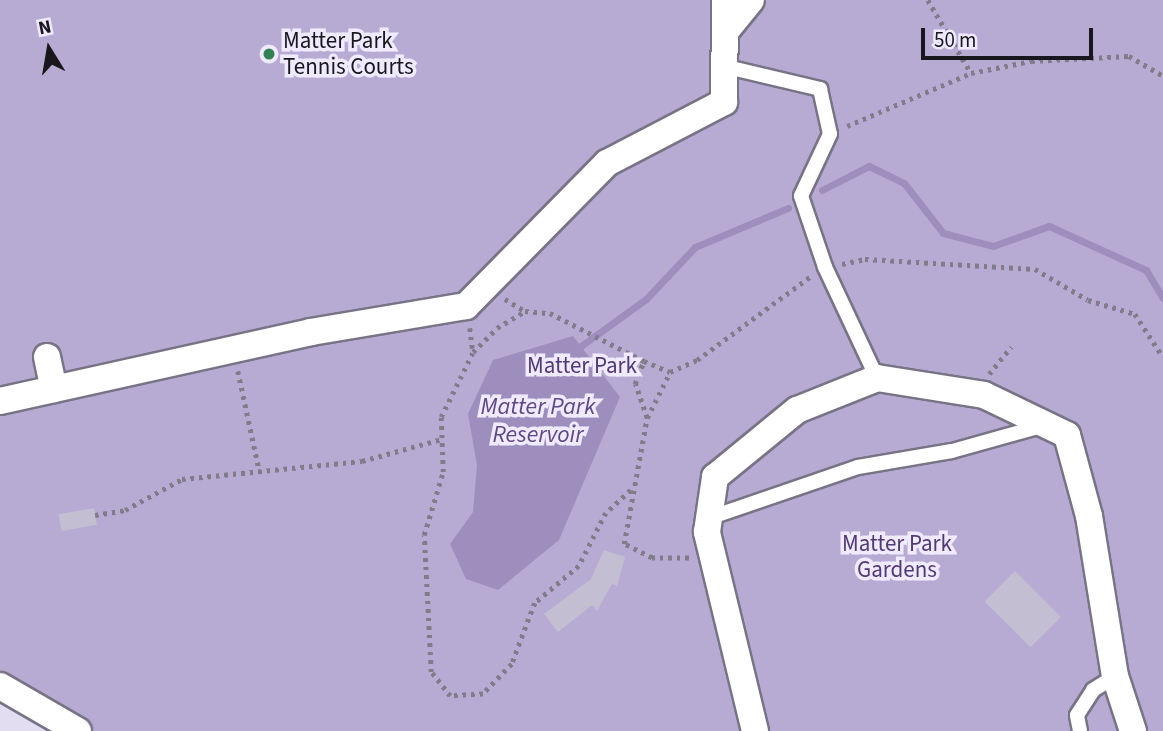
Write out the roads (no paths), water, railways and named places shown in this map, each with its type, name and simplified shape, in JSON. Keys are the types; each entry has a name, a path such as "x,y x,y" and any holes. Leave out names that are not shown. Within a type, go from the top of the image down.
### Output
{"street":[{"path":"0,401 233,349 467,306 607,163 724,102 725,0"},
{"path":"725,32 751,0"},
{"path":"47,357 54,389"},
{"path":"755,731 712,554 709,517 715,477 797,410 877,378 984,395 1067,435 1089,516 1115,676 1133,731"},
{"path":"0,686 78,731"}],"lane":[{"path":"723,66 820,89 830,134 801,196 825,267 877,378"},
{"path":"709,517 858,467 952,451 1046,425"},
{"path":"1080,731 1077,715 1093,690 1115,676"}],"water":[{"name":"Matter Park Reservoir","path":"573,336 620,397 559,540 498,590 466,579 450,544 473,512 477,465 468,414 493,360"}],"waterway":[{"path":"822,190 869,166 904,183 943,233 993,246 1049,226 1146,270 1163,298"},
{"path":"581,346 646,299 695,247 788,208"}],"place":[{"name":"Matter Park Tennis Courts","path":"269,54"}],"park label":[{"name":"Matter Park","path":"582,366"},
{"name":"Matter Park Gardens","path":"897,557"}]}
